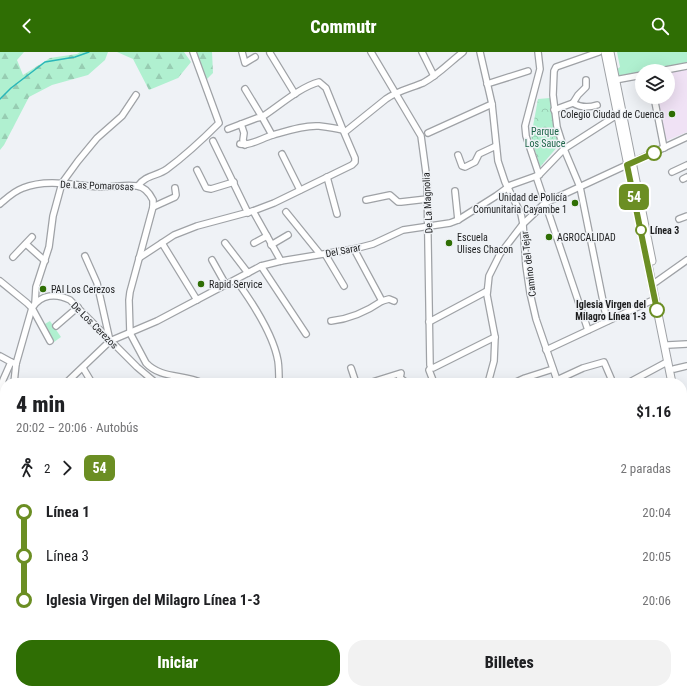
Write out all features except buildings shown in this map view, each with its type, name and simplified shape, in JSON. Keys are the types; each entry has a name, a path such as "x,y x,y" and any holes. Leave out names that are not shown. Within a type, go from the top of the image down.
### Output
{"main road":[{"path":"605,52 617,115 630,164 675,378"},
{"path":"610,52 671,378"}],"street":[{"path":"138,186 143,179 166,170 204,138 219,123 193,52"},
{"path":"242,52 245,62 255,58"},
{"name":"De La Magnolia","path":"371,52 421,136 427,180 431,367 429,370 432,378"},
{"path":"422,52 434,76"},
{"path":"241,124 244,133 243,144 310,126 344,131 386,99 434,76 463,52"},
{"name":"Camino del Tejar","path":"480,52 492,104 498,161 508,188 521,214 530,293 546,350 556,378"},
{"path":"538,52 540,69 526,119 525,131 545,203 588,330"},
{"path":"599,52 556,66 554,71 553,95 557,127 564,149 580,187 607,321"},
{"path":"270,53 295,94"},
{"path":"675,68 687,66"},
{"path":"488,84 528,71"},
{"path":"615,80 635,76"},
{"path":"554,110 573,103 586,87 586,80"},
{"path":"139,258 174,235 197,226 250,212 274,203 352,165 355,162 355,158 326,88 319,82 314,83 295,94 262,117 228,129"},
{"path":"245,88 272,135"},
{"path":"4,378 13,363 34,305 36,287 49,247 53,216 62,183 97,138 122,116 136,95"},
{"path":"573,103 582,107 597,105"},
{"path":"428,132 492,104"},
{"path":"655,104 664,148"},
{"name":"Del Sarar","path":"71,378 110,341 157,321 261,266 281,261 354,249 373,244 398,231 450,223 458,220 516,183 538,175 564,149 617,115"},
{"path":"489,378 494,362 495,337 487,291 489,276 505,247 523,224 545,203 687,137"},
{"path":"213,141 250,212 281,261"},
{"path":"458,155 462,166 465,167 475,162 479,154 496,146"},
{"path":"282,154 300,190"},
{"path":"672,172 687,165"},
{"path":"197,170 206,188 208,189 234,182"},
{"path":"327,177 337,214"},
{"name":"De Las Pomarosas","path":"0,204 14,192 23,188 34,185 62,183 104,187 138,186 150,194 153,200 153,206"},
{"path":"175,188 175,197 153,206 130,292 130,332 146,363 150,367 157,372 187,378"},
{"path":"455,191 458,220"},
{"path":"366,200 390,195 398,202 427,198"},
{"path":"286,212 323,254 344,286"},
{"path":"679,219 687,216"},
{"path":"271,244 288,235"},
{"path":"254,243 266,236"},
{"path":"13,257 32,237"},
{"path":"162,243 197,300"},
{"path":"225,243 248,273"},
{"path":"26,244 45,261"},
{"path":"354,249 382,301"},
{"path":"85,256 97,283 110,341"},
{"path":"212,260 226,285"},
{"path":"656,282 687,260"},
{"path":"261,266 306,334"},
{"path":"236,280 257,311 273,345 278,361 279,378"},
{"path":"0,281 27,302 34,305 50,341"},
{"path":"429,322 487,291"},
{"name":"De Los Cerezos","path":"34,305 49,296 56,295 70,300 110,341 150,378"},
{"path":"331,321 344,320 357,316 382,301 390,299 394,301"},
{"path":"546,350 655,299"},
{"path":"56,326 78,307"},
{"path":"431,367 433,368 495,337"},
{"path":"668,344 687,344"},
{"path":"0,356 13,363"},
{"path":"563,378 583,368 604,362 611,378"},
{"path":"637,378 667,362"},
{"path":"13,363 14,378"},
{"path":"674,369 687,366"},
{"path":"82,368 89,378"},
{"path":"351,368 354,378"},
{"path":"525,378 553,369"}],"shaded area":[{"name":"Colegio Ciudad de Cuenca","path":"687,67 687,132 663,142 655,104 675,104 675,70"}],"green space":[{"path":"0,52 24,52 17,60 23,75 50,58 77,54 80,52 108,52 105,60 88,75 52,85 29,97 0,150"},
{"path":"117,52 184,52 191,62 178,78 149,90 133,59"},
{"path":"195,52 212,52 213,73 206,80"},
{"path":"617,52 687,52 687,63 675,65 635,64 635,73 617,77 616,70 620,67"},
{"name":"Parque Los Sauce","path":"550,98 559,145 540,167 531,137 538,99"},
{"path":"50,321 61,337 54,342 43,325"}],"waterway":[{"path":"0,99 11,88 45,62 75,57 89,52"}],"bus line":[{"name":"54","path":"654,153 627,165 657,310"}],"place":[{"name":"Colegio Ciudad de Cuenca","path":"672,114"},
{"name":"Unidad de Policía Comunitaria Cayambe 1","path":"575,203"},
{"name":"Línea 3","path":"641,230"},
{"name":"AGROCALIDAD","path":"549,237"},
{"name":"Escuela Ulises Chacon","path":"449,243"},
{"name":"Rapid Service","path":"201,284"},
{"name":"PAI Los Cerezos","path":"43,289"},
{"name":"Iglesia Virgen del Milagro Línea 1-3","path":"657,310"}]}
